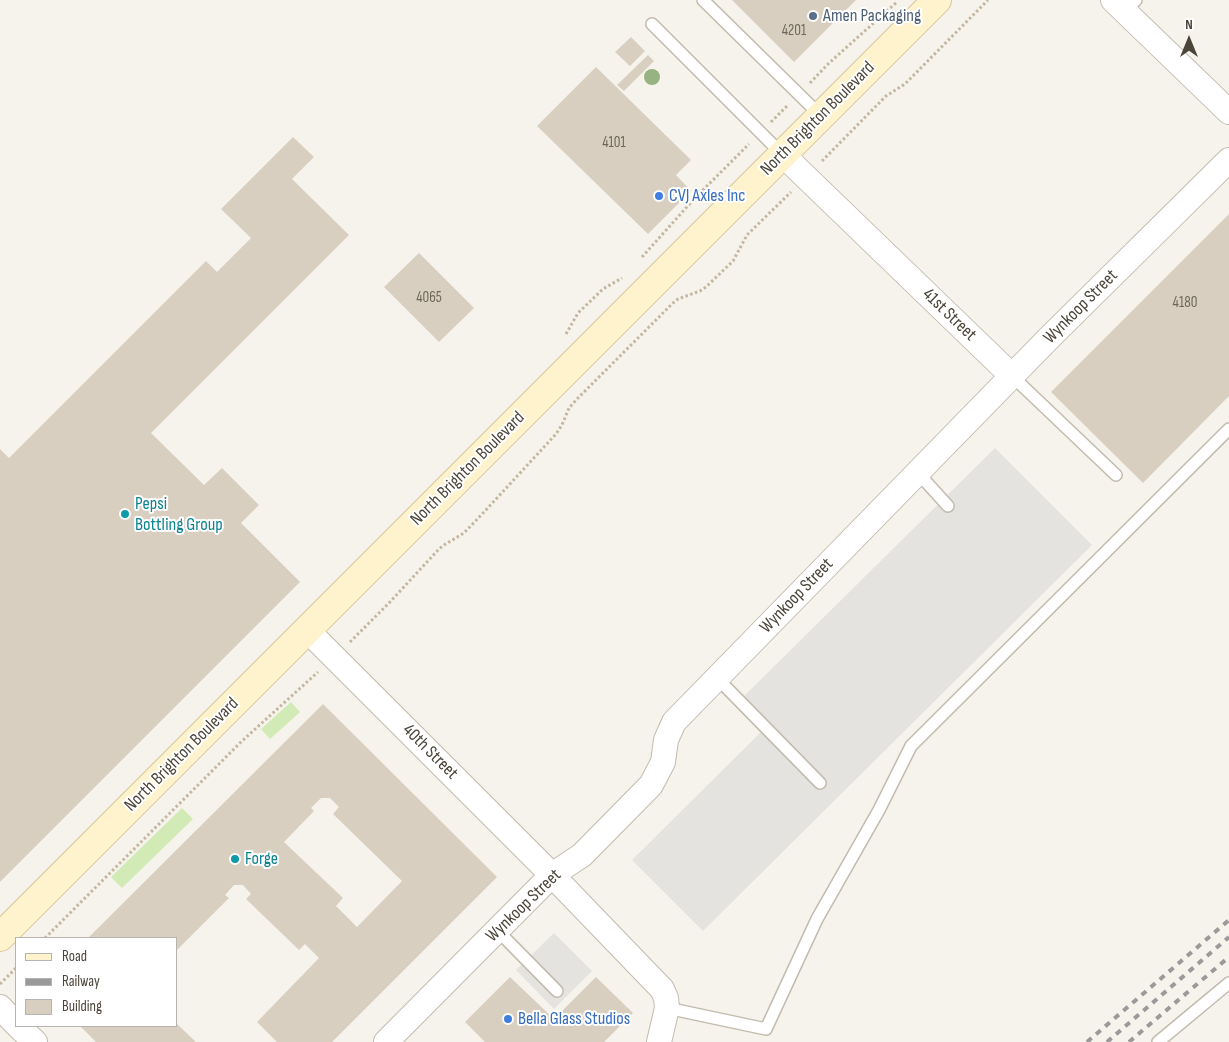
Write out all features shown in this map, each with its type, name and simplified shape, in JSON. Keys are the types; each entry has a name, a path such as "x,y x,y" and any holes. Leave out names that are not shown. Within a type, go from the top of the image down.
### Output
{"main road":[{"name":"North Brighton Boulevard","path":"0,938 821,116 928,5"}],"street":[{"path":"1125,4 1229,112"},
{"name":"41st Street","path":"782,154 1012,376"},
{"name":"Wynkoop Street","path":"386,1042 552,875 582,855 651,785 663,762 666,740 674,722 1050,337 1229,160"},
{"name":"40th Street","path":"307,630 552,875 659,986 666,998 667,1008"},
{"path":"0,1007 15,1023"},
{"path":"659,1042 667,1008"},
{"path":"19,1027 35,1042"}],"lane":[{"path":"703,0 821,116"},
{"path":"652,24 782,154"},
{"name":"41st Street","path":"1012,376 1116,475"},
{"path":"667,1008 766,1028 817,919 879,810 911,746 1229,429"},
{"path":"918,473 948,506"},
{"path":"717,678 820,783"},
{"path":"497,930 557,991"},
{"path":"1158,1042 1229,982"}],"path":[{"path":"805,88 828,64 899,0"},
{"path":"826,157 886,96 905,84 988,0"},
{"path":"770,123 784,109"},
{"path":"638,262 694,199 750,143"},
{"path":"364,629 439,549 464,533 485,511 556,434 569,408 578,398 673,303 678,299 700,291 733,261 747,235 784,199"},
{"path":"565,335 578,313 602,289 625,275"},
{"path":"46,937 242,741 305,684"},
{"path":"0,984 15,969"}],"green space":[{"path":"291,702 300,712 270,739 261,729"},
{"path":"182,808 193,819 122,888 111,877"}],"shaded area":[{"path":"995,448 1092,545 703,931 632,860 762,731 736,704"},
{"path":"554,933 592,971 554,1009 516,970"}],"building":[{"path":"732,0 856,0 794,62"},
{"path":"631,37 645,51 630,66 615,52"},
{"path":"648,55 654,61 624,91 617,85"},
{"path":"596,67 691,160 676,175 691,191 648,234 537,126"},
{"name":"Pepsi Bottling Group","path":"293,137 314,157 292,179 349,235 151,433 204,485 222,468 259,505 241,523 300,582 0,882 0,449 9,458 206,261 217,272 251,238 221,209"},
{"path":"1229,214 1229,396 1143,483 1051,392"},
{"path":"419,253 474,308 439,342 384,287"},
{"name":"Forge","path":"323,704 497,877 332,1042 277,1042 257,1022 319,958 305,944 299,950 246,899 251,894 243,885 234,885 225,895 229,898 178,949 178,937 89,937","holes":["321,798 330,798 339,807 333,814 402,881 357,927 336,906 343,898 284,842 314,811 311,808"]},
{"path":"510,977 554,1019 596,977 633,1013 604,1042 485,1042 465,1022"},
{"path":"178,1025 196,1042 96,1042 81,1027 178,1027"}],"railway":[{"path":"1087,1042 1229,920"},
{"path":"1107,1042 1229,937"},
{"path":"1129,1042 1229,957"}],"place":[{"name":"Amen Packaging","path":"813,16"},
{"name":"CVJ Axles Inc","path":"659,196"},
{"name":"Pepsi Bottling Group","path":"125,514"},
{"name":"Forge","path":"235,859"},
{"name":"Bella Glass Studios","path":"508,1019"}]}
